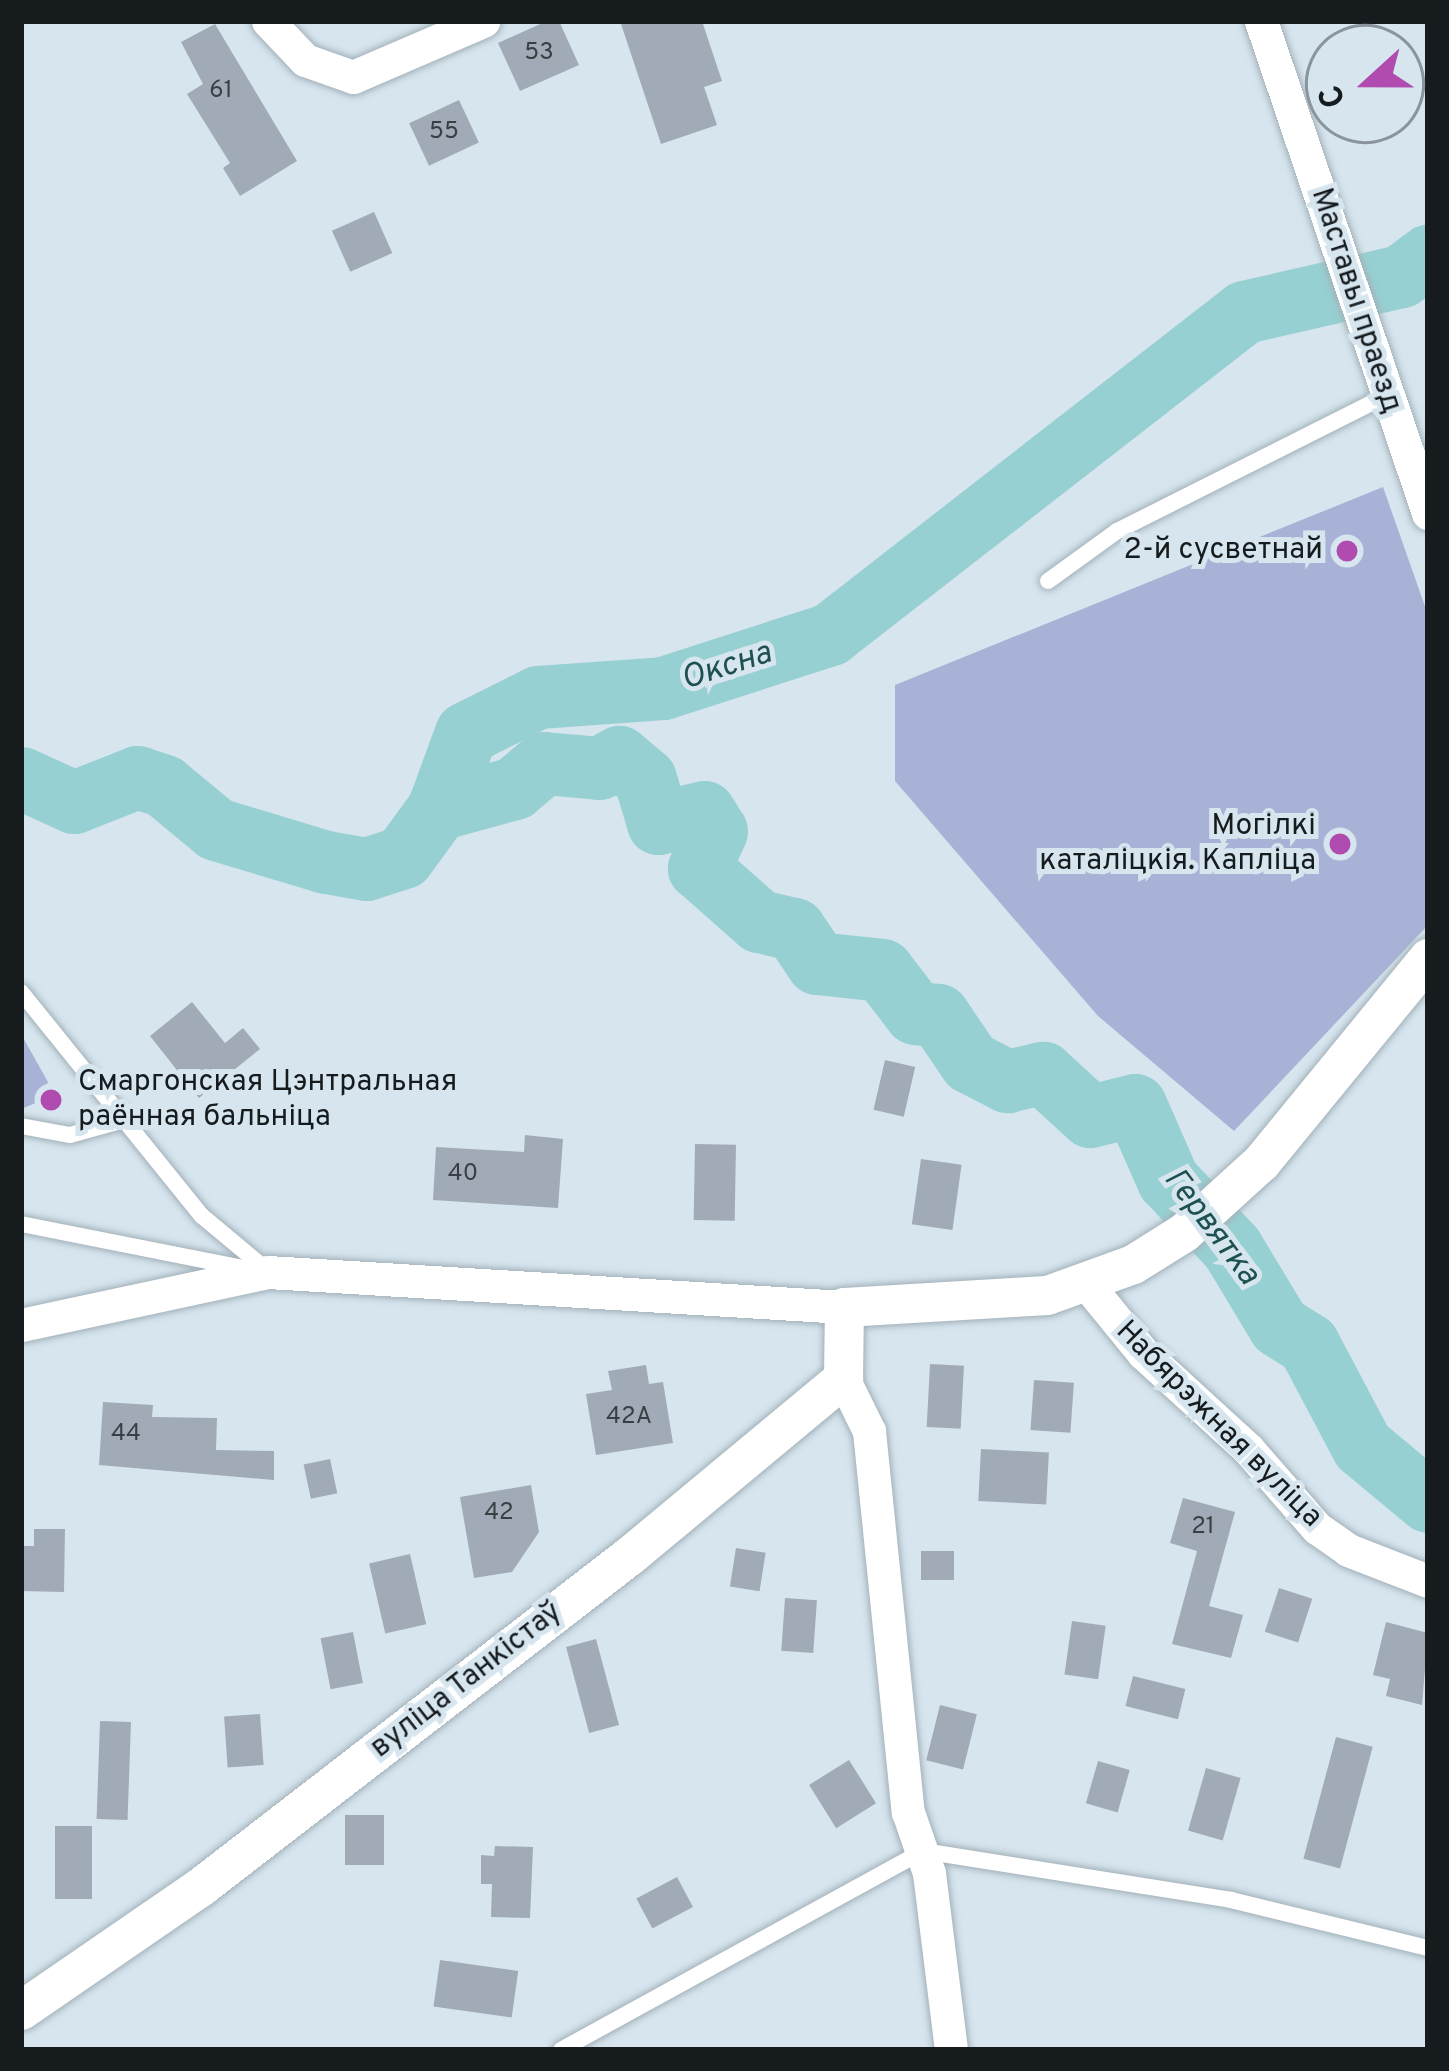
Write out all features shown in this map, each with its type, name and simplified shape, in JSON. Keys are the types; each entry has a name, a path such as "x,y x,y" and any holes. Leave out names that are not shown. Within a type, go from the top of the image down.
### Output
{"street":[{"path":"268,21 304,60 353,77 483,21"},
{"name":"Маставы праезд","path":"1261,21 1428,513"},
{"path":"21,1325 268,1272 844,1306 988,1304 1086,1283 1184,1232 1262,1162 1428,958"},
{"name":"Набярэжная вуліца","path":"1086,1283 1143,1353 1248,1449 1317,1528 1348,1550 1428,1580"},
{"path":"844,1306 843,1378 869,1431 908,1812 922,1851 951,2050"},
{"name":"вуліца Танкістаў","path":"21,2010 200,1887 630,1555 843,1378"}],"lane":[{"path":"1048,581 1117,531 1385,396"},
{"path":"21,992 202,1216 268,1272"},
{"path":"21,1126 70,1135 124,1120"},
{"path":"21,1224 268,1272"},
{"path":"561,2050 922,1851 1231,1900 1428,1948"}],"shaded area":[{"path":"1383,487 1428,615 1428,925 1234,1131 1098,1016 895,781 895,685"},
{"path":"21,1034 48,1082 38,1102 21,1109"}],"building":[{"path":"547,21 559,21 579,65 520,91 498,43"},
{"path":"620,21 702,21 722,81 704,87 717,125 661,144"},
{"path":"215,24 297,161 240,196 223,168 230,163 187,94 203,84 181,42"},
{"path":"459,100 479,143 429,166 409,123"},
{"path":"374,212 392,253 350,272 332,231"},
{"path":"192,1002 225,1043 243,1028 260,1049 199,1098 150,1036"},
{"path":"885,1060 915,1067 904,1117 874,1110"},
{"path":"525,1135 563,1139 558,1208 433,1200 436,1147 524,1152"},
{"path":"695,1144 736,1145 735,1221 694,1220"},
{"path":"921,1159 962,1165 952,1230 912,1224"},
{"path":"930,1364 964,1366 961,1429 927,1427"},
{"path":"646,1365 649,1384 663,1382 673,1443 596,1455 586,1394 612,1390 608,1371"},
{"path":"1034,1380 1074,1383 1070,1433 1031,1430"},
{"path":"103,1402 153,1405 152,1417 217,1418 216,1450 274,1451 274,1480 99,1465"},
{"path":"981,1449 1049,1453 1046,1504 978,1501"},
{"path":"330,1459 337,1493 311,1499 304,1465"},
{"path":"531,1485 539,1532 512,1572 474,1578 460,1497"},
{"path":"1183,1498 1235,1512 1209,1606 1243,1615 1231,1658 1172,1644 1197,1551 1170,1543"},
{"path":"34,1529 65,1529 64,1592 21,1591 21,1546 34,1546"},
{"path":"736,1548 766,1553 760,1591 730,1587"},
{"path":"921,1551 954,1551 954,1580 921,1580"},
{"path":"410,1554 426,1624 385,1634 369,1563"},
{"path":"1279,1588 1312,1599 1298,1643 1265,1632"},
{"path":"785,1598 817,1600 813,1653 781,1651"},
{"path":"1072,1621 1106,1626 1098,1679 1064,1674"},
{"path":"1386,1622 1428,1633 1422,1705 1386,1696 1390,1679 1373,1675"},
{"path":"353,1632 363,1683 331,1689 321,1638"},
{"path":"596,1639 619,1725 589,1733 566,1647"},
{"path":"1133,1676 1185,1689 1178,1719 1126,1706"},
{"path":"940,1705 977,1714 963,1769 926,1760"},
{"path":"260,1714 264,1765 228,1767 224,1717"},
{"path":"100,1721 131,1722 128,1820 97,1819"},
{"path":"1336,1737 1373,1747 1340,1869 1303,1859"},
{"path":"849,1760 876,1803 836,1828 809,1785"},
{"path":"1098,1761 1130,1770 1118,1812 1086,1803"},
{"path":"1206,1768 1241,1778 1223,1840 1188,1830"},
{"path":"345,1815 384,1815 384,1865 345,1865"},
{"path":"55,1826 92,1826 92,1899 55,1899"},
{"path":"495,1846 533,1847 530,1918 491,1917 492,1884 481,1884 481,1855 494,1856"},
{"path":"677,1877 693,1907 652,1929 636,1899"},
{"path":"440,1960 518,1971 512,2018 433,2007"}],"waterway":[{"name":"Оксна","path":"21,778 74,802 137,777 164,786 216,829 366,869 403,857 438,809 466,733 538,697 663,688 830,634 1244,312 1401,276 1428,256"},
{"name":"Гервятка","path":"438,809 514,788 544,763 599,768 619,757 645,779 658,823 704,812 716,831 699,868 759,921 794,929 817,963 882,970 915,1013 938,1015 970,1062 1007,1081 1043,1073 1090,1116 1135,1105 1168,1180 1232,1248 1279,1326 1308,1344 1362,1446 1428,1501"}],"place":[{"name":"2-й сусветнай","path":"1347,551"},
{"name":"Могілкі каталіцкія. Капліца","path":"1340,844"},
{"name":"Смаргонская Цэнтральная раённая бальніца","path":"51,1100"}]}
